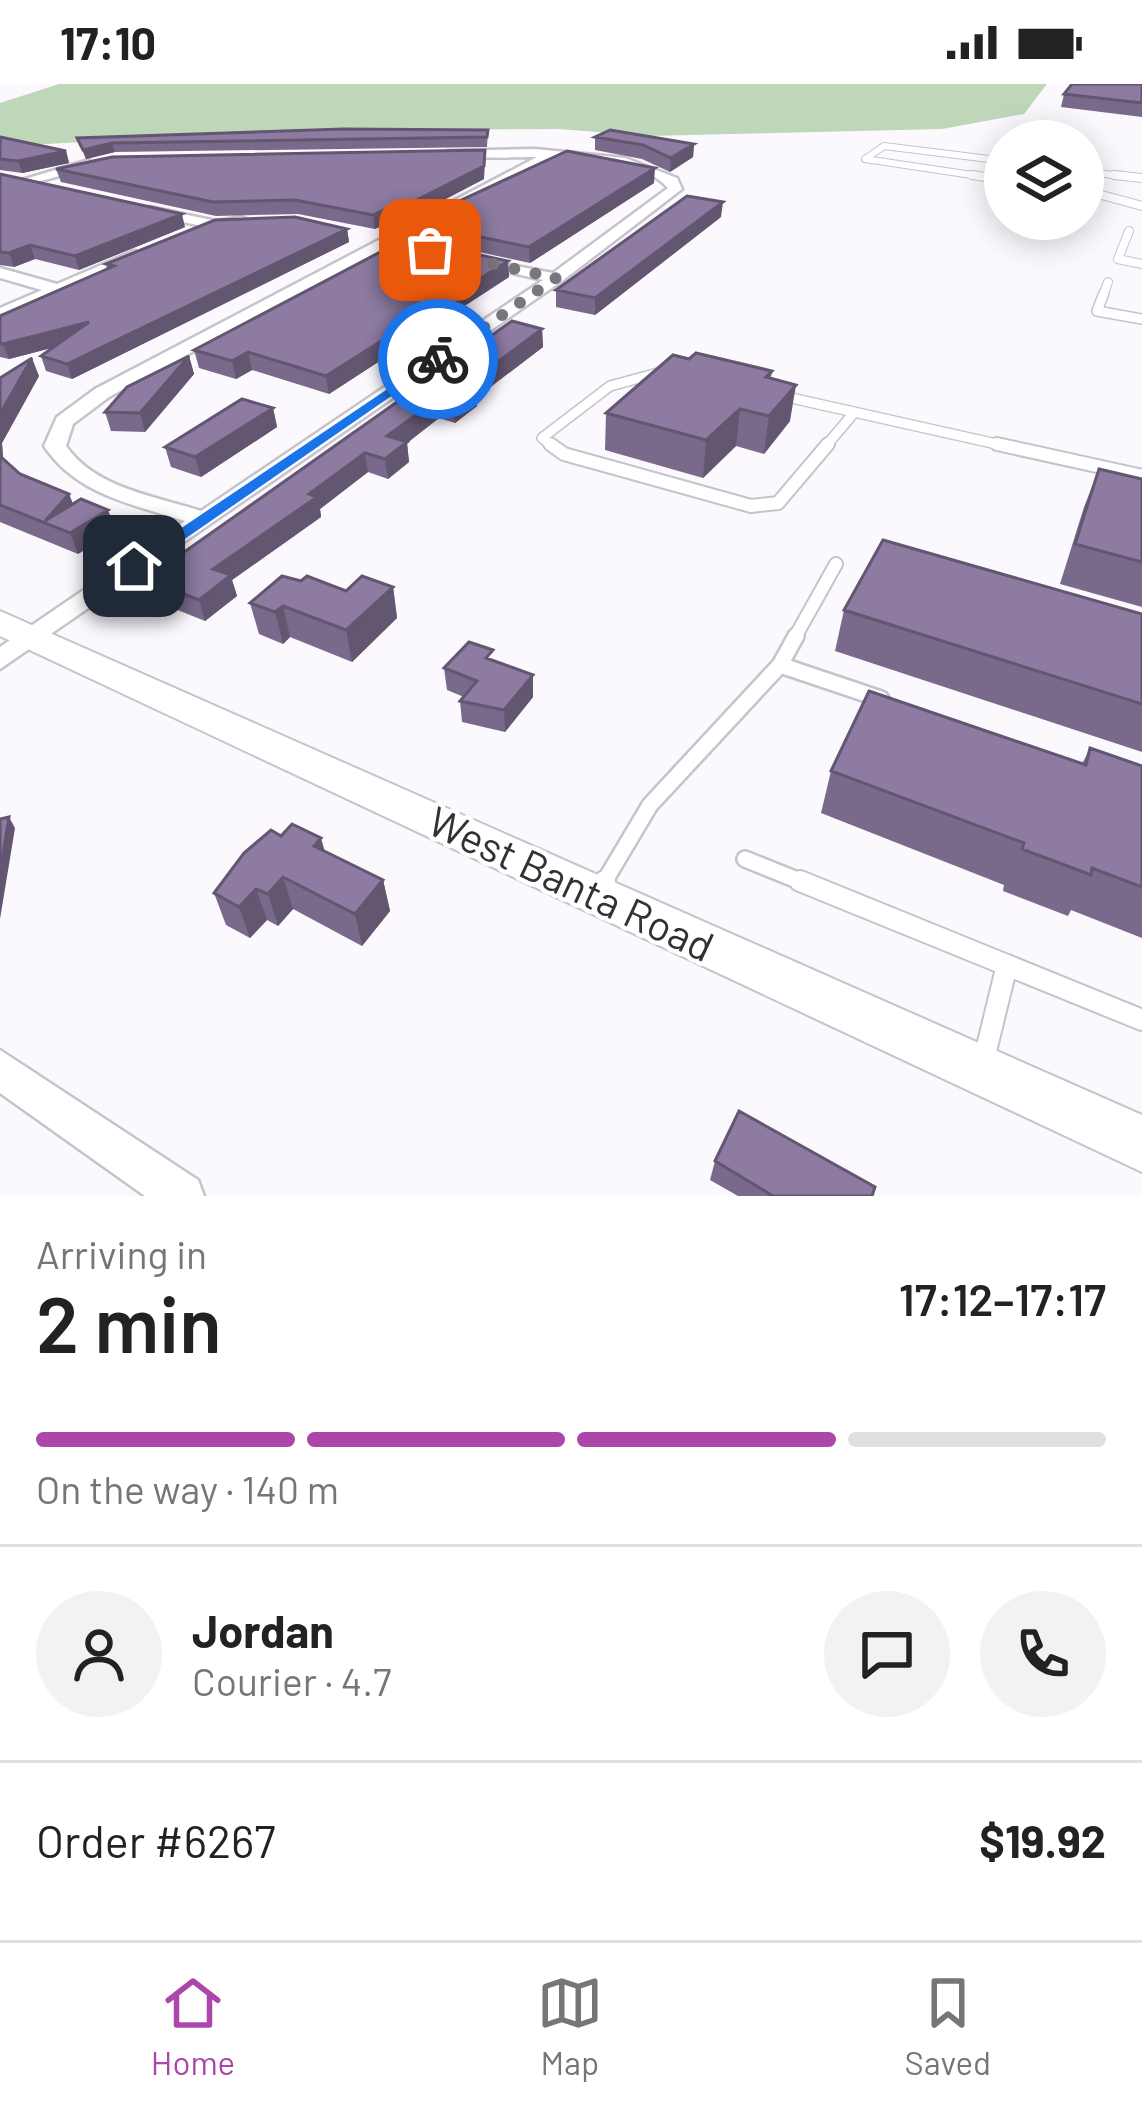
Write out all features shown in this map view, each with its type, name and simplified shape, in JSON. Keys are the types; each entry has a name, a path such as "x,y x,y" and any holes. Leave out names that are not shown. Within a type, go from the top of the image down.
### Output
{"street":[{"path":"11,640 201,519 556,278 675,189 673,181 653,170 552,154 427,154"},
{"path":"201,519 80,473 55,446 64,421 86,402 552,154"},
{"path":"22,182 102,162"},
{"path":"0,177 65,191"},
{"path":"130,206 216,225"},
{"path":"182,236 216,225 262,220"},
{"path":"365,236 410,245"},
{"path":"0,314 162,244"},
{"path":"452,255 556,278"},
{"path":"0,273 58,289"},
{"name":"West Banta Road","path":"11,640 596,896 1142,1144"},
{"path":"0,1069 182,1196"}],"lane":[{"path":"984,158 884,146 865,159 984,176"},
{"path":"1104,174 1142,178"},
{"path":"1104,195 1142,206"},
{"path":"1129,231 1118,260 1142,264"},
{"path":"1108,282 1097,311 1142,319"},
{"path":"686,374 663,369 610,386 542,438 564,454 752,506 778,503 853,414"},
{"path":"754,389 1142,476"},
{"path":"596,896 650,805 780,665 836,564"},
{"path":"780,665 893,703"},
{"path":"745,859 1142,1020"},
{"path":"981,1071 1007,965"}],"green space":[{"path":"59,84 1047,84 1024,114 942,129 648,136 559,129 307,130 27,145 0,140 0,103"}],"building":[{"path":"1072,84 1142,84 1142,103 1064,94"},
{"path":"343,129 488,130 487,137 112,143 83,150 77,138"},
{"path":"610,130 694,144 671,158 643,145 595,137"},
{"path":"0,137 66,151 18,161 0,159"},
{"path":"485,150 484,166 391,213 388,208 373,215 295,200 213,202 56,169 112,157"},
{"path":"567,151 655,168 529,247 412,223"},
{"path":"0,174 182,214 75,256 30,245 0,252"},
{"path":"687,196 723,202 595,298 556,290"},
{"path":"295,217 347,229 67,364 41,356 89,322 0,343 0,316 114,266 106,264 215,220"},
{"path":"405,239 508,261 326,376 248,352 232,361 194,350"},
{"path":"512,321 542,329 467,385 475,387 453,404 438,399 387,436 407,442 385,459 365,453 309,494 317,497 213,569 231,575 199,600 153,582 170,570 163,567"},
{"path":"696,353 772,371 766,377 796,385 769,416 740,409 706,440 606,413 673,355 689,359"},
{"path":"189,356 140,413 105,412 127,387"},
{"path":"32,358 0,414 0,378"},
{"path":"242,399 273,408 195,457 165,447"},
{"path":"0,456 20,474 69,494 45,521 81,499 108,510 70,533 0,505"},
{"path":"1099,469 1142,479 1142,562 1075,544"},
{"path":"883,540 1142,614 1142,704 844,610"},
{"path":"282,576 301,581 307,576 346,591 362,576 393,587 346,630 283,606 275,612 250,603"},
{"path":"469,642 493,650 486,658 533,675 504,710 460,701 477,681 444,668"},
{"path":"869,691 1086,765 1090,748 1142,766 1142,887 1092,868 1091,875 1022,849 1024,843 831,771"},
{"path":"9,817 0,873 0,819"},
{"path":"292,824 321,838 314,846 383,880 355,914 283,877 268,894 256,889 239,907 214,893 244,853 271,830 281,836"},
{"path":"739,1111 875,1187 872,1196 773,1196 715,1161"}],"way so far":[{"path":"430,250 556,278 438,359"}],"route":[{"path":"134,566 438,359"}]}
